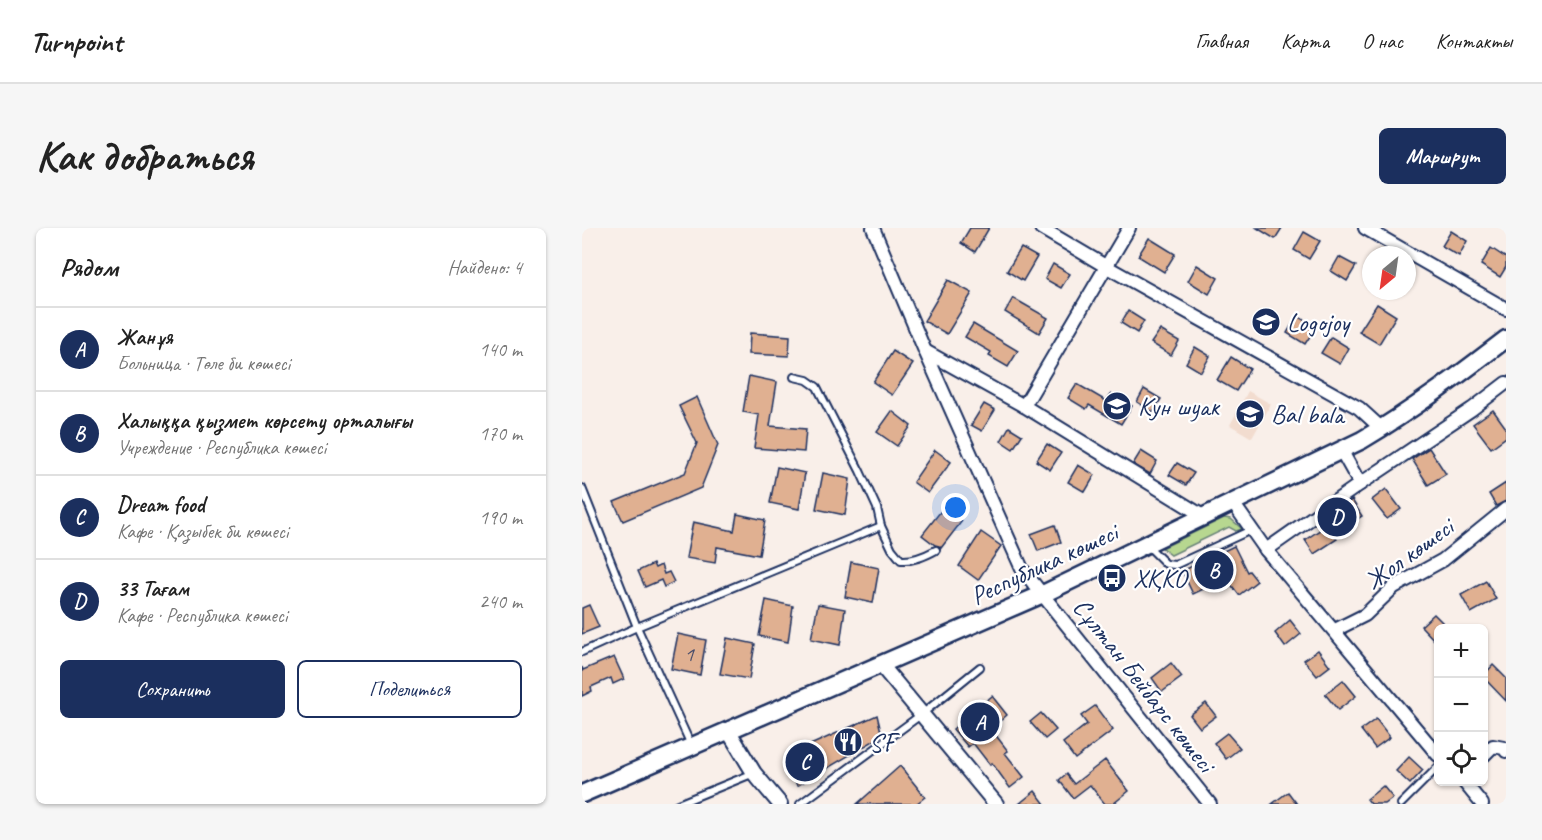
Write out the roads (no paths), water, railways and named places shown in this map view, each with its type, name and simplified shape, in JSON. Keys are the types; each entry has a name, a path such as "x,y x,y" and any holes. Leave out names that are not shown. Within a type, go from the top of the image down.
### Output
{"main road":[{"name":"Республика көшесі","path":"582,794 1043,594 1341,450 1381,428 1447,384 1506,339"}],"street":[{"name":"Сұлтан Бейбарс көшесі","path":"873,228 1022,569 1210,804"},
{"path":"1041,228 1359,408 1381,428"},
{"path":"1024,406 1129,228"},
{"path":"1365,228 1506,309"},
{"path":"925,351 1024,406 1203,516"},
{"path":"1266,550 1472,409 1506,383"},
{"path":"1341,450 1360,484"},
{"path":"1233,503 1266,550 1434,750"},
{"name":"Жол көшесі","path":"1335,630 1365,615 1394,587 1443,560 1506,509"},
{"path":"881,665 996,804"},
{"path":"728,730 754,773 780,804"},
{"path":"1488,751 1493,746 1504,748 1506,751"},
{"path":"1467,786 1482,804"}],"lane":[{"path":"794,377 807,380 817,387 877,508 881,525 892,549 901,560 910,561 936,550"},
{"path":"582,488 637,627 691,746"},
{"path":"582,652 881,525"},
{"path":"1147,544 1167,564 1175,565 1251,530"},
{"path":"800,804 922,714 980,667"},
{"path":"1401,804 1434,771"},
{"path":"678,804 754,773"}],"place":[{"name":"Logojoy","path":"1266,322"},
{"name":"Кун шуак","path":"1117,406"},
{"name":"Bal bala","path":"1250,414"},
{"name":"33 Тағам","path":"1337,517"},
{"name":"Халыққа қызмет көрсету орталығы","path":"1214,570"},
{"name":"ХҚКО","path":"1112,578"},
{"name":"Жанұя","path":"980,722"},
{"name":"SF","path":"848,742"},
{"name":"Dream food","path":"805,762"}]}
